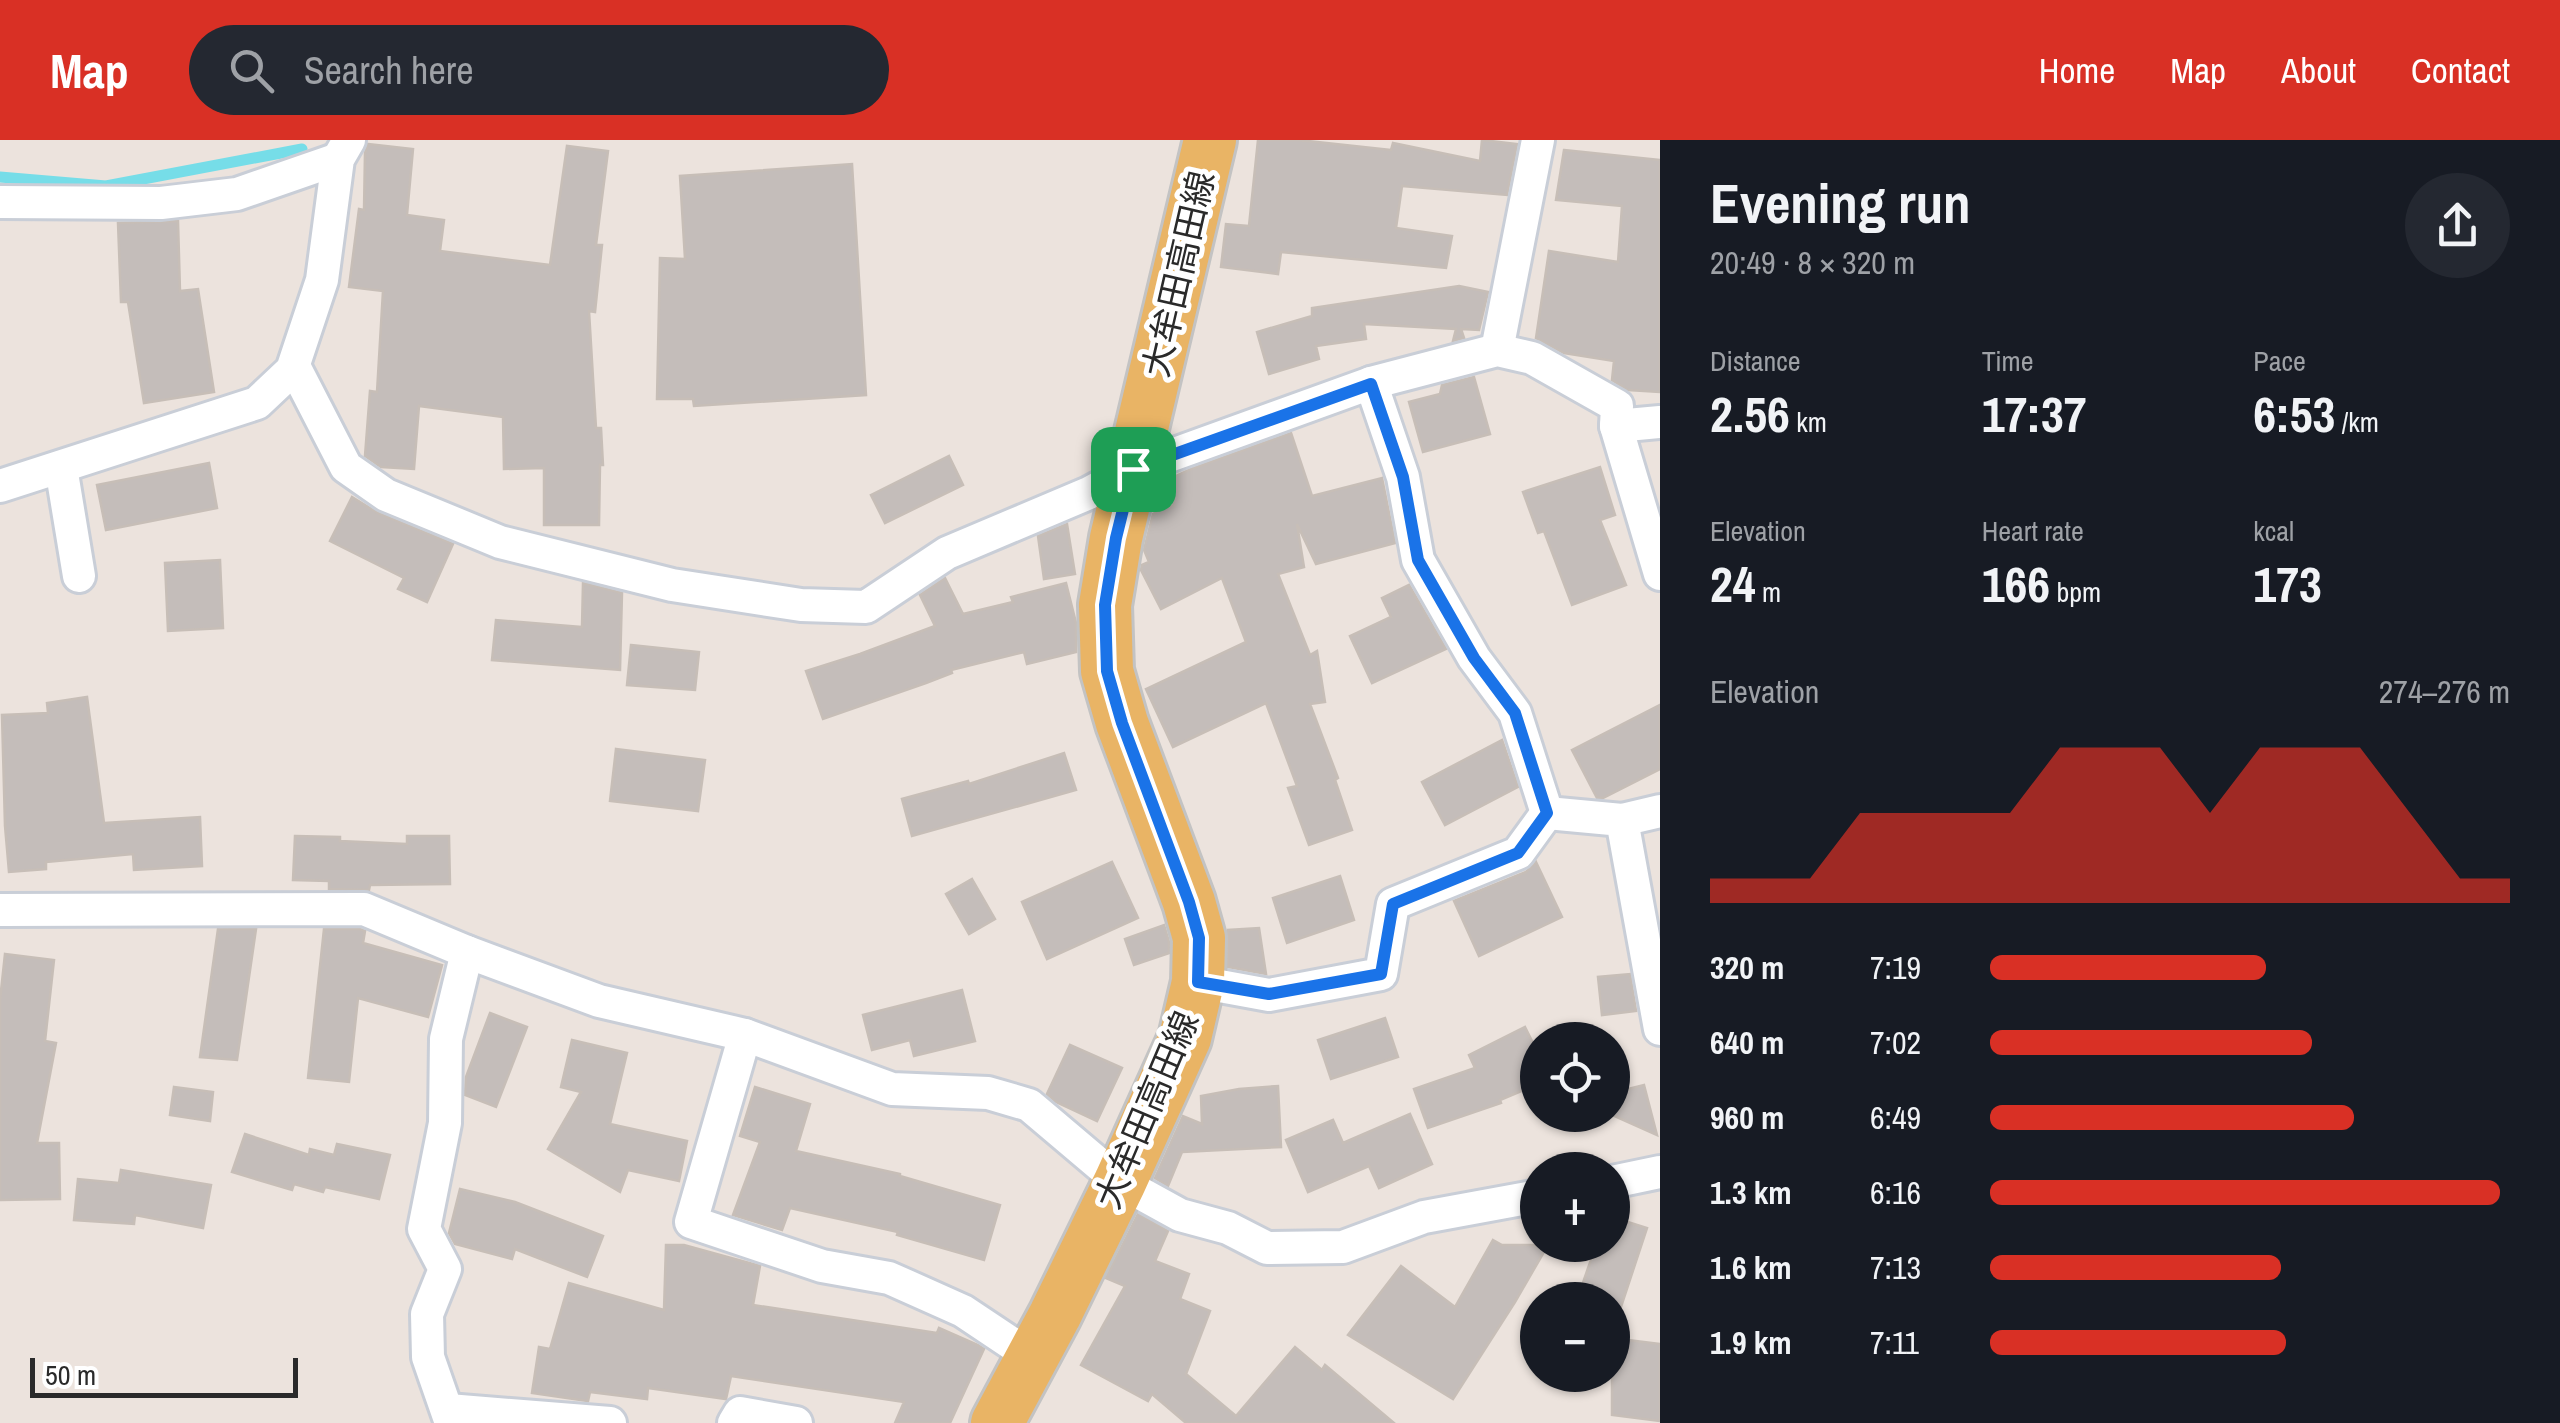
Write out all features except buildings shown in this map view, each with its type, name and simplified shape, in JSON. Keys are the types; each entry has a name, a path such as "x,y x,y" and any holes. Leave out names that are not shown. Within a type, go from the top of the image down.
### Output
{"main road":[{"name":"大牟田高田線","path":"997,1423 1120,1182 1184,1038 1198,982 1199,938 1189,902 1122,723 1107,671 1105,605 1116,538 1210,140"}],"street":[{"path":"1497,350 1538,140"},
{"path":"0,202 161,203 238,194 337,146"},
{"path":"0,486 256,403 294,366 322,280 337,146"},
{"path":"294,366 346,467 386,495 500,542 672,585 801,605 866,607 947,553 1089,493 1133,469 1371,384 1497,350 1532,358 1617,406 1616,426 1660,574"},
{"path":"1371,384 1403,477 1418,560 1474,658 1515,713 1547,813"},
{"path":"1616,426 1660,422"},
{"path":"61,467 79,576"},
{"path":"1547,813 1622,820 1660,811"},
{"path":"1198,982 1269,994 1381,974 1393,904 1518,853 1547,813"},
{"path":"1622,820 1660,1028"},
{"path":"0,910 364,909 599,1001 745,1035 892,1089 988,1093 1028,1105 1120,1182 1180,1215 1228,1228 1267,1248 1343,1247 1424,1217 1520,1199"},
{"path":"467,952 446,1038 445,1123 424,1230 444,1269 427,1314 428,1358 450,1416 610,1423"},
{"path":"745,1035 690,1222 822,1266 889,1278 963,1312 1032,1358"},
{"path":"1630,1179 1660,1173"},
{"path":"734,1423 740,1413 796,1423"}],"waterway":[{"path":"0,177 106,186 302,149"}],"route":[{"path":"1371,384 1403,477 1418,560 1474,658 1515,713 1547,813 1518,853 1393,904 1381,974 1269,994 1198,982 1199,938 1189,902 1122,723 1107,671 1105,605 1133,469 1371,384"}]}
